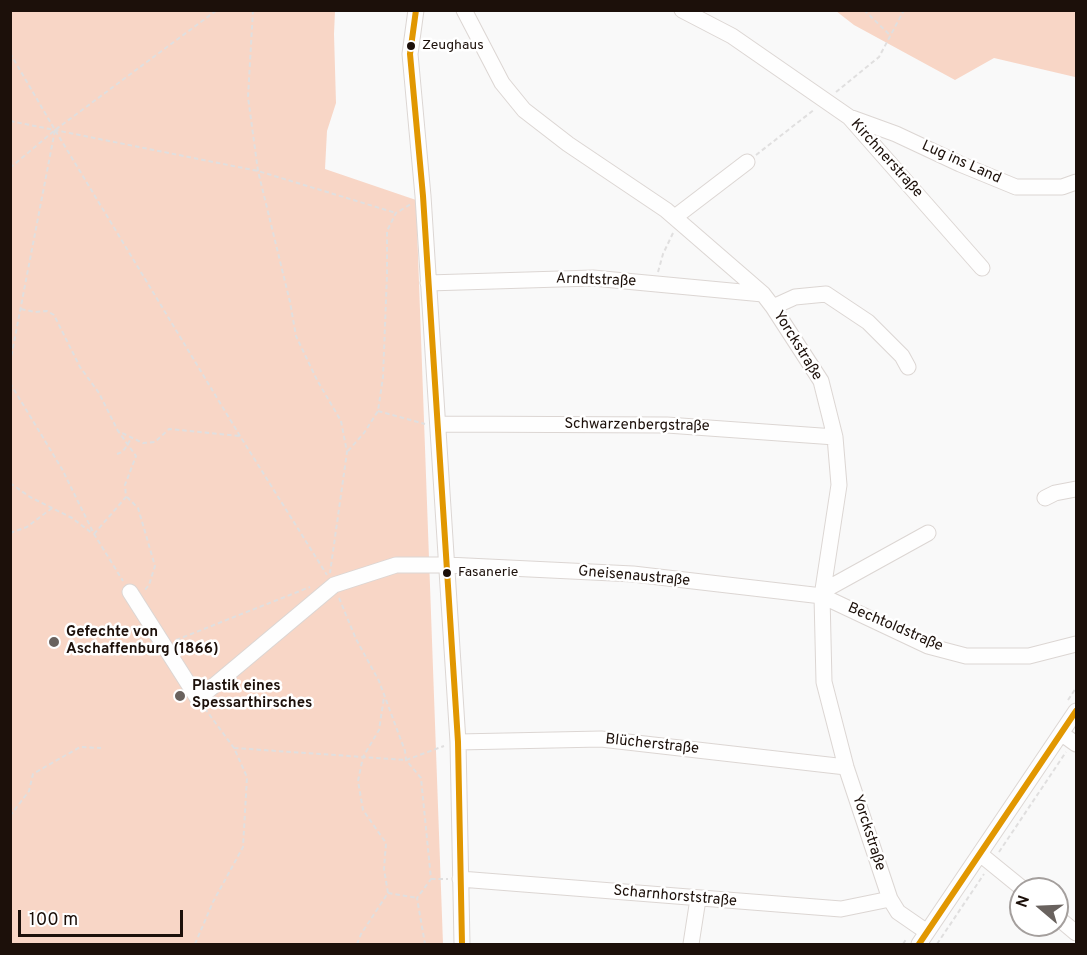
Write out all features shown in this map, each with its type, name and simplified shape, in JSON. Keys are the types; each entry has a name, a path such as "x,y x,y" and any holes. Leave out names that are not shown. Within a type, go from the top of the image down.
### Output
{"street":[{"path":"416,10 411,54 423,196 433,424 447,565 458,742 462,945"},
{"name":"Yorckstraße","path":"464,10 502,83 524,110 568,144 675,217 763,294 821,381 835,437 839,485 822,593 824,682 846,766 890,899 898,912 923,938"},
{"name":"Kirchnerstraße","path":"682,10 732,36 849,117 982,268"},
{"name":"Lug ins Land","path":"849,117 896,134 1016,187 1062,187 1077,182"},
{"path":"675,217 747,162"},
{"name":"Arndtstraße","path":"428,283 592,278 763,294"},
{"path":"773,307 795,297 826,294 868,322 902,356 908,367"},
{"name":"Schwarzenbergstraße","path":"433,424 667,424 835,437"},
{"path":"1045,498 1055,493 1077,489"},
{"path":"822,593 928,533"},
{"name":"Gneisenaustraße","path":"334,585 396,565 447,565 633,574 822,593"},
{"path":"130,592 198,699 334,585"},
{"name":"Bechtoldstraße","path":"822,593 928,646 966,656 1029,656 1077,644"},
{"path":"923,938 986,859 1070,740 1077,711"},
{"name":"Blücherstraße","path":"458,742 601,739 846,766"},
{"path":"986,859 1009,878"},
{"name":"Scharnhorststraße","path":"460,879 841,909 890,899"},
{"path":"691,945 698,899"}],"path":[{"path":"10,168 55,130 217,10"},
{"path":"253,10 248,98 258,171 296,336 317,380 341,421 347,452 330,574 356,639 378,681 405,750 406,760 421,778 431,879 417,898 426,945"},
{"path":"864,10 891,36"},
{"path":"747,162 879,57 904,10"},
{"path":"10,53 240,436 334,585"},
{"path":"10,121 258,171 396,213"},
{"path":"10,363 55,130"},
{"path":"347,452 364,433 378,411 383,378 387,231 396,213 423,196"},
{"path":"654,284 663,254 673,233"},
{"path":"21,309 35,312 47,311 54,315 80,367 99,393 118,432 136,456 125,485 126,497 138,508 155,566 146,588"},
{"path":"10,383 62,469 94,534 130,592"},
{"path":"378,411 433,424"},
{"path":"118,432 143,443 155,442 169,429 240,436"},
{"path":"117,454 122,452 131,438"},
{"path":"10,483 30,497 72,518 94,534"},
{"path":"94,534 126,497"},
{"path":"10,533 27,527 52,508"},
{"path":"174,641 318,584 334,585"},
{"path":"357,945 361,934 388,893 384,869 386,843 363,810 358,781 363,757 379,730 384,696"},
{"path":"195,945 213,902 243,847 247,777 234,748 205,708"},
{"path":"937,945 986,859 1070,740"},
{"path":"234,748 406,760 458,742"},
{"path":"10,816 29,791 33,774 80,747 101,748"},
{"path":"431,879 460,879"},
{"path":"388,893 417,898"}],"shaded area":[{"name":"Fasanerie","path":"10,11 335,11 336,103 327,131 325,169 416,200 443,944 11,944"},
{"path":"836,11 1076,11 1076,83 1075,77 994,58 955,80 854,25"}],"transit line":[{"path":"416,10 410,54 423,196 458,742 462,944"},
{"path":"919,944 1076,711"}],"place":[{"name":"Zeughaus","path":"411,46"},
{"name":"Fasanerie","path":"447,573"},
{"name":"Gefechte von Aschaffenburg (1866)","path":"54,642"},
{"name":"Plastik eines Spessarthirsches","path":"180,696"}]}
